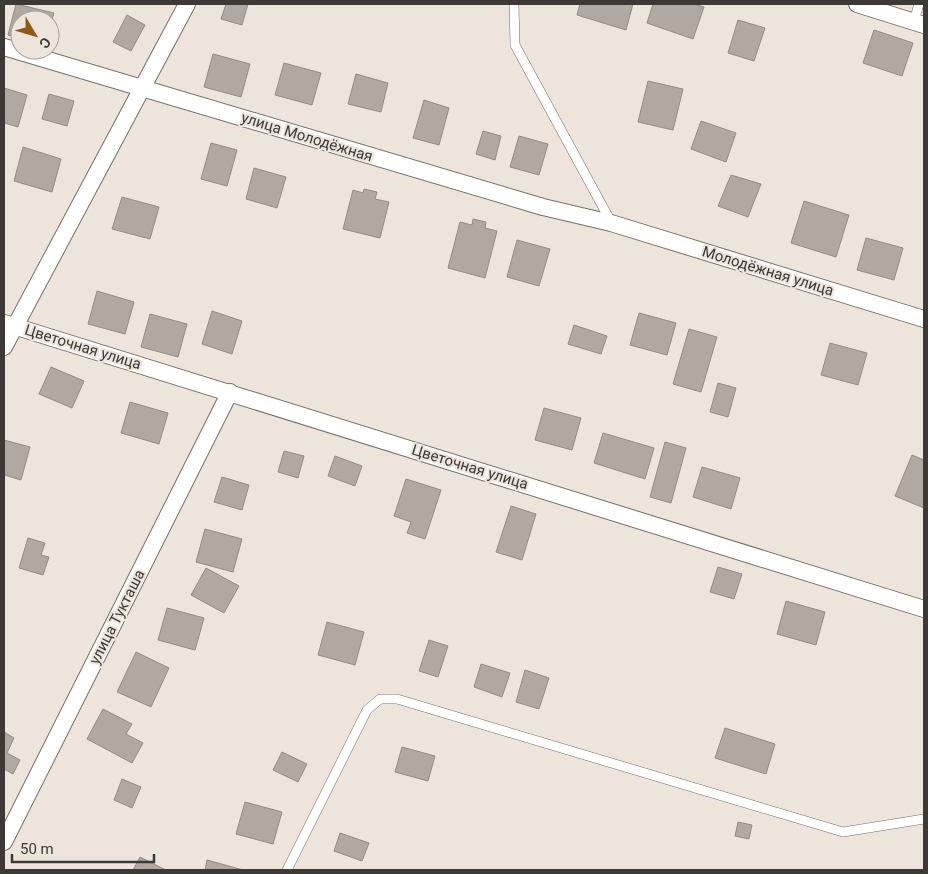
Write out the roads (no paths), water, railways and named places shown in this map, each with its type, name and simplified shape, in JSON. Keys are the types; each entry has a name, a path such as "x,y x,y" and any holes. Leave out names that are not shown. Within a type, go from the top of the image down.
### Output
{"street":[{"path":"4,347 9,324 142,88 187,4"},
{"path":"857,4 919,23"},
{"name":"улица Молодёжная","path":"4,46 543,207 611,223"},
{"name":"Молодёжная улица","path":"611,223 924,319"},
{"name":"Цветочная улица","path":"9,324 924,609"},
{"name":"улица Тукташа","path":"4,842 230,392"}],"lane":[{"path":"514,4 515,45 611,223"},
{"path":"919,4 919,23"},
{"path":"287,870 367,710 380,699 397,699 843,832 924,819"}]}
